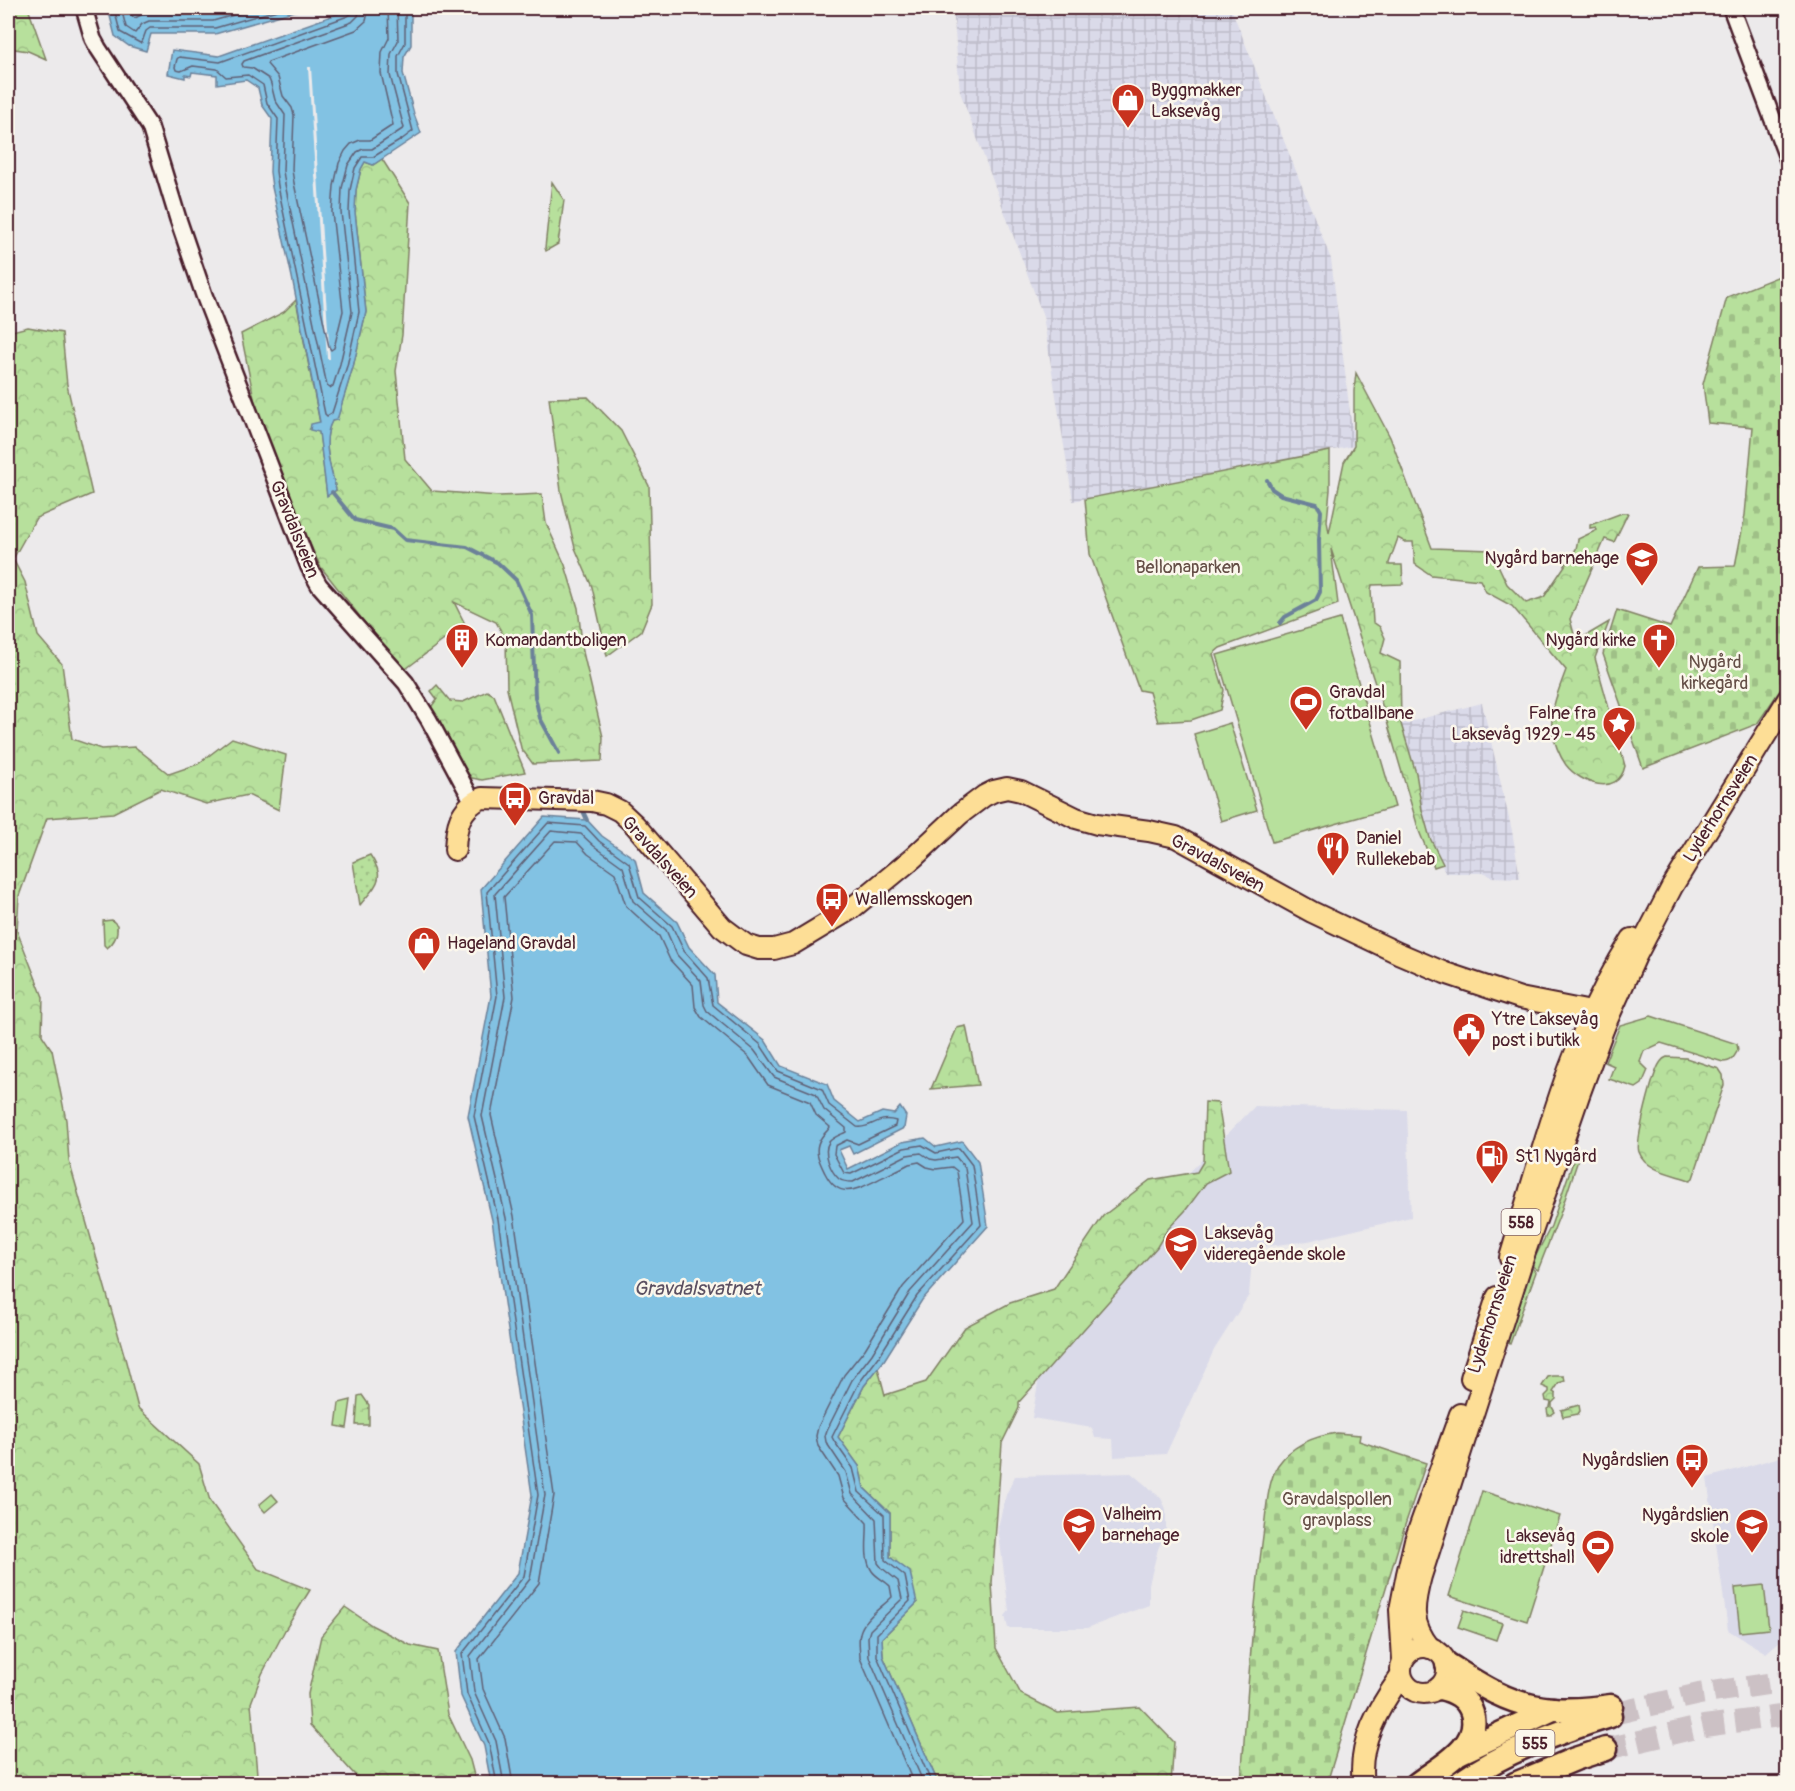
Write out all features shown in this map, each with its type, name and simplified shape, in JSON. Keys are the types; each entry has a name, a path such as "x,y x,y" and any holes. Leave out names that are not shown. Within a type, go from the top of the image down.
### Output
{"highway":[{"name":"555","path":"1447,1664 1496,1693 1515,1701 1571,1711 1614,1710 1505,1756 1458,1784"},
{"name":"555","path":"1429,1690 1457,1694 1464,1699 1471,1711 1473,1728 1471,1736 1459,1752"},
{"name":"555","path":"1417,1784 1459,1752 1553,1709"},
{"name":"555","path":"1515,1784 1606,1749"}],"main road":[{"name":"Lyderhornsveien","path":"1430,1648 1421,1637 1416,1625 1415,1598 1420,1576 1525,1252 1604,1027 1671,887 1788,699"},
{"name":"Gravdalsveien","path":"473,802 482,798 496,798 592,801 606,804 620,811 635,825 722,927 747,945 759,949 774,949 793,944 850,909 913,858 974,803 994,791 1007,788 1021,791 1076,818 1097,824 1176,837 1265,888 1338,925 1445,973 1520,998 1591,1012"},
{"path":"455,850 456,827 473,802"},
{"name":"Lyderhornsveien","path":"1402,1668 1400,1610 1415,1540 1507,1270 1555,1108 1591,1012 1632,940 1671,887"},
{"name":"Gravdalsveien","path":"1520,998 1561,1018 1583,1032"},
{"path":"1583,1032 1604,1027 1591,1012"},
{"path":"1363,1784 1363,1758 1375,1717 1408,1653 1422,1647 1430,1648"},
{"name":"558","path":"1430,1648 1438,1651 1447,1664"},
{"path":"1375,1717 1445,1680 1447,1664"},
{"path":"1402,1668 1407,1687 1429,1690"}],"street":[{"name":"Gravdalsveien","path":"84,8 93,39 150,127 179,224 204,295 309,567 319,585 406,683 429,720 473,802"},
{"path":"1731,8 1788,160"}],"shaded area":[{"path":"953,8 1231,8 1331,259 1354,446 1073,501 1043,316 960,92"},
{"path":"1482,703 1512,831 1520,878 1491,877 1486,873 1445,873 1430,838 1422,810 1416,773 1401,724"},
{"name":"Laksevåg videregående skole","path":"1255,1106 1407,1110 1411,1217 1308,1241 1253,1248 1249,1295 1214,1350 1166,1454 1114,1457 1113,1439 1095,1438 1092,1428 1032,1418 1042,1360 1178,1184"},
{"name":"Nygårdslien skole","path":"1787,1455 1787,1635 1766,1653 1728,1630 1707,1478"},
{"name":"Valheim barnehage","path":"1131,1473 1161,1498 1166,1509 1166,1532 1158,1549 1149,1584 1149,1605 1087,1628 1008,1628 1005,1616 1009,1611 998,1527 1006,1495 1015,1476"}],"green space":[{"path":"8,8 28,8 46,59 28,51 8,48"},
{"path":"382,159 410,203 402,335 396,371 405,459 432,491 499,496 542,494 546,523 565,565 578,608 583,652 603,737 602,761 533,764 522,752 507,689 506,640 496,622 454,602 465,624 403,671 320,566 262,438 241,334 284,312 296,300 320,423 310,429 319,431 327,495 336,490 328,455 327,437 332,421 337,419 353,367 366,312 355,212 356,190 365,162 373,165"},
{"path":"552,182 564,200 558,244 546,251 545,248"},
{"name":"Nygård kirkegård","path":"1787,273 1787,680 1757,724 1643,768 1603,654 1617,610 1670,627 1698,567 1735,566 1745,515 1753,427 1708,423 1703,384 1727,297"},
{"path":"28,327 62,333 67,385 92,494 36,518 13,559 25,582 38,636 62,664 72,739 101,749 135,747 169,774 198,764 232,738 286,755 279,810 248,795 206,804 161,789 113,813 47,818 19,896 17,931 43,997 42,1035 52,1050 66,1120 69,1161 138,1408 199,1464 210,1501 258,1569 310,1590 285,1630 262,1674 251,1703 257,1774 267,1783 8,1783 8,332"},
{"name":"Bellonaparken","path":"1356,373 1390,437 1432,548 1491,550 1507,584 1526,603 1544,597 1576,549 1578,539 1597,530 1596,527 1590,528 1590,525 1622,513 1628,513 1614,542 1605,539 1570,619 1575,638 1582,638 1609,622 1595,658 1625,766 1621,776 1615,782 1598,784 1589,782 1572,772 1566,765 1554,739 1552,714 1566,670 1512,606 1486,592 1480,580 1431,575 1415,564 1413,542 1405,542 1398,538 1389,565 1402,565 1403,584 1372,585 1373,622 1380,627 1385,638 1381,653 1400,662 1401,724 1416,773 1422,810 1430,838 1443,864 1434,867 1419,831 1383,708 1331,549 1338,604 1220,648 1213,654 1224,690 1220,710 1191,720 1158,722 1149,692 1139,690 1090,554 1085,499 1330,451 1327,521 1329,533 1344,462 1354,446"},
{"path":"588,397 621,431 649,486 652,604 641,631 607,656 592,587 575,548 561,491 549,398"},
{"name":"Gravdal fotballbane","path":"1340,619 1395,807 1272,842 1217,655"},
{"path":"437,685 450,701 463,702 487,691 494,695 525,772 482,780 472,778 463,768 429,710 437,699 431,691"},
{"path":"1230,723 1257,810 1221,821 1194,734"},
{"path":"370,855 379,876 375,887 360,905 353,862"},
{"path":"112,920 117,925 117,932 107,948 104,945 103,921"},
{"path":"1651,1016 1737,1044 1738,1050 1731,1060 1723,1062 1661,1043 1644,1051 1640,1062 1648,1070 1642,1084 1636,1088 1609,1079 1614,1066 1605,1062 1620,1025"},
{"path":"966,1026 978,1085 931,1089 957,1028"},
{"path":"1667,1057 1686,1058 1719,1069 1723,1075 1724,1085 1693,1178 1690,1180 1654,1168 1639,1152 1642,1122 1649,1093 1660,1063"},
{"path":"1205,1102 1218,1103 1229,1171 1206,1183 1167,1230 1157,1247 1019,1402 1019,1408 1002,1443 992,1583 996,1648 1021,1694 1058,1713 1140,1707 1174,1742 1171,1783 938,1783 883,1656 882,1638 917,1603 890,1558 890,1513 864,1488 859,1466 838,1437 864,1386 878,1368 885,1395 926,1382 965,1327 1010,1303 1054,1289 1103,1216 1150,1180 1197,1172 1203,1162"},
{"path":"1575,1156 1579,1157 1538,1270 1531,1265 1551,1226"},
{"path":"1531,1267 1536,1272 1510,1344 1506,1342"},
{"path":"1564,1376 1565,1381 1559,1383 1553,1392 1556,1394 1556,1399 1552,1403 1555,1412 1548,1415 1547,1409 1551,1402 1546,1401 1545,1396 1549,1389 1542,1386 1548,1377"},
{"path":"362,1395 369,1405 369,1425 356,1425 358,1396"},
{"path":"351,1400 347,1428 336,1426 339,1403"},
{"path":"1579,1405 1578,1414 1563,1417 1561,1410"},
{"name":"Gravdalspollen gravplass","path":"1337,1433 1360,1435 1359,1441 1426,1463 1404,1528 1327,1783 1241,1783 1256,1598 1271,1480 1278,1465 1297,1447 1320,1436"},
{"path":"1482,1491 1560,1516 1527,1621 1449,1596"},
{"path":"272,1494 278,1501 265,1512 259,1505"},
{"path":"1764,1585 1769,1629 1740,1632 1735,1588"},
{"path":"345,1607 373,1626 410,1645 438,1651 448,1714 470,1760 476,1783 362,1783 310,1725 308,1694 321,1636"},
{"path":"1464,1610 1502,1623 1496,1640 1458,1627"}],"water":[{"path":"108,8 305,8 215,34 151,34 146,51 129,46 115,36"},
{"path":"354,8 411,8 411,45 404,57 403,73 421,133 373,165 365,162 361,169 356,190 355,212 366,312 337,420 332,421 327,437 328,455 336,490 327,496 319,432 310,430 311,424 320,422 272,187 270,172 272,119 262,105 258,88 246,80 217,84 217,75 192,72 191,76 185,75 185,78 168,74 172,50 219,56"},
{"name":"Gravdalsvatnet","path":"544,817 587,820 602,836 635,859 644,893 677,922 689,947 715,975 717,1002 765,1040 781,1066 827,1084 834,1101 860,1122 882,1112 894,1114 900,1107 906,1116 904,1128 853,1154 849,1146 839,1150 848,1169 902,1142 925,1138 936,1147 962,1141 978,1162 988,1226 922,1300 883,1362 864,1386 838,1437 859,1466 864,1488 890,1513 890,1557 910,1572 917,1603 882,1638 883,1656 938,1783 491,1783 484,1746 461,1696 456,1652 518,1573 532,1495 492,1220 468,1116 491,996 481,889"}],"pier":[{"path":"308,67 311,67 330,359 327,359"}],"waterway":[{"path":"1267,480 1272,489 1281,495 1317,504 1321,511 1320,592 1316,600 1285,617 1280,623"},
{"path":"332,492 355,520 393,529 405,540 467,547 498,563 516,580 532,615 535,697 540,718 559,753"},
{"path":"582,809 587,820"}],"tunnel":[{"path":"1617,1713 1699,1694 1788,1681"},
{"path":"1606,1749 1704,1726 1788,1715"}],"place":[{"name":"Byggmakker Laksevåg","path":"1128,129"},
{"name":"Nygård barnehage","path":"1642,587"},
{"name":"Komandantboligen","path":"462,669"},
{"name":"Nygård kirke","path":"1659,669"},
{"name":"Gravdal fotballbane","path":"1306,731"},
{"name":"Falne fra Laksevåg 1929 - 45","path":"1619,752"},
{"name":"Gravdal","path":"515,827"},
{"name":"Daniel Rullekebab","path":"1333,877"},
{"name":"Wallemsskogen","path":"832,928"},
{"name":"Hageland Gravdal","path":"424,972"},
{"name":"Ytre Laksevåg post i butikk","path":"1469,1058"},
{"name":"St1 Nygård","path":"1492,1185"},
{"name":"Laksevåg videregående skole","path":"1181,1272"},
{"name":"Nygårdslien","path":"1692,1489"},
{"name":"Valheim barnehage","path":"1079,1553"},
{"name":"Nygårdslien skole","path":"1752,1554"},
{"name":"Laksevåg idrettshall","path":"1598,1575"}]}
